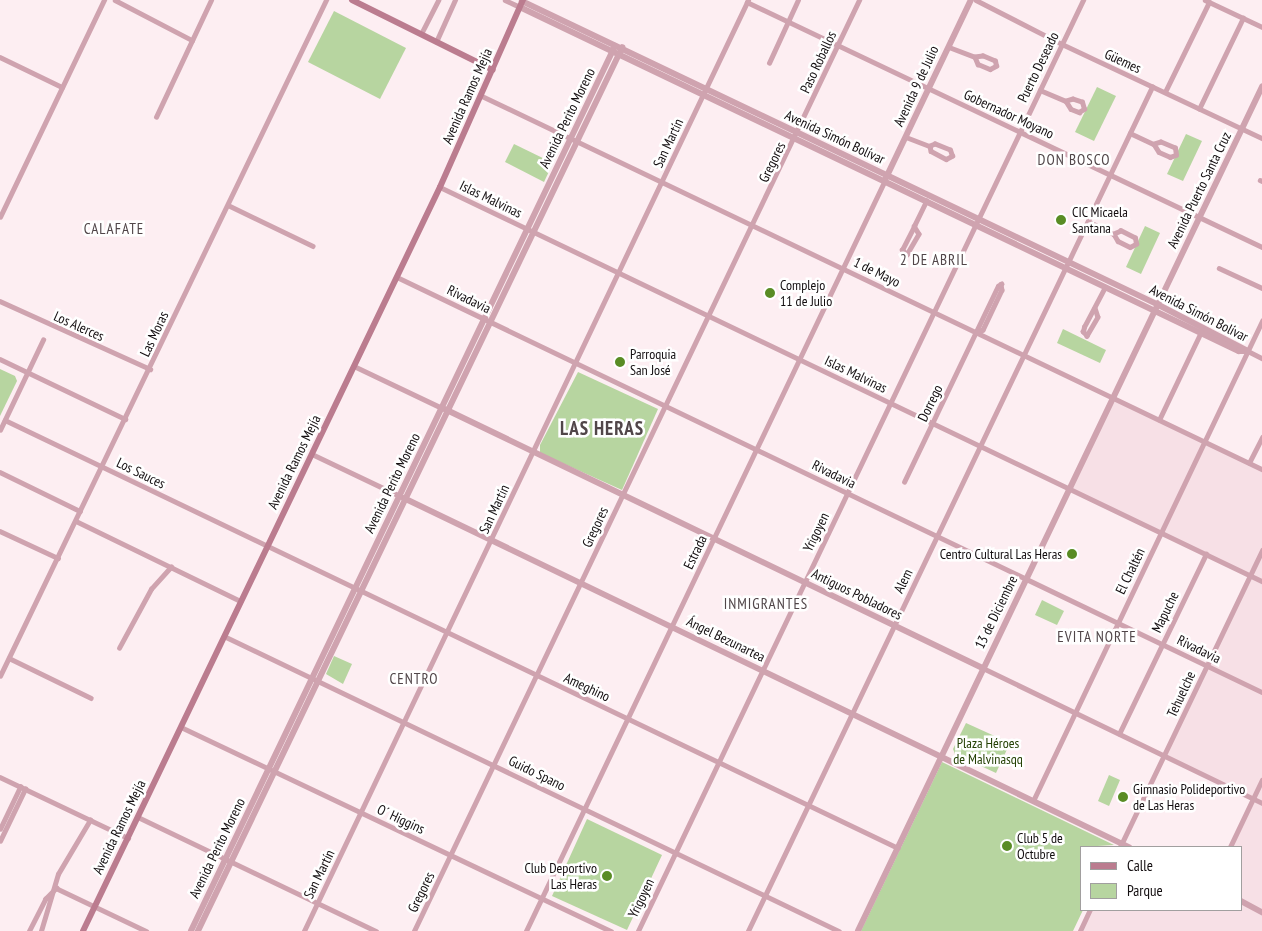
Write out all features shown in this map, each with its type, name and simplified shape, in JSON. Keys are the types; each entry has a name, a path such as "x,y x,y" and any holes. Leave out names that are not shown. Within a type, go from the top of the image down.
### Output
{"main road":[{"path":"352,0 493,70"},
{"name":"Avenida Ramos Mejía","path":"83,931 440,187 522,3"}],"street":[{"path":"0,217 104,0"},
{"path":"115,0 192,40"},
{"path":"156,117 211,0"},
{"name":"Las Moras","path":"0,676 150,369 326,0"},
{"path":"421,34 438,0"},
{"path":"436,42 455,0"},
{"path":"505,0 522,3"},
{"path":"769,63 798,0"},
{"name":"Paso Roballos","path":"797,136 859,0"},
{"name":"Avenida 9 de Julio","path":"884,182 971,0"},
{"name":"Güemes","path":"976,0 1062,44 1262,138"},
{"name":"Puerto Deseado","path":"977,222 1083,0"},
{"name":"Gobernador Moyano","path":"748,1 788,23 1110,174 1262,248"},
{"name":"San Martín","path":"304,931 448,633 532,452 748,1"},
{"path":"1165,92 1207,1 1262,27"},
{"name":"Avenida Simón Bolívar","path":"522,3 704,92 887,176 977,222 1248,351"},
{"path":"1200,109 1243,18"},
{"path":"949,46 975,57 983,56 995,61 996,66 990,70 978,64 975,57"},
{"name":"Avenida Perito Moreno","path":"198,931 229,860 617,50"},
{"path":"0,58 62,87"},
{"name":"Alem","path":"748,931 1152,87"},
{"name":"Avenida Puerto Santa Cruz","path":"1156,307 1262,87"},
{"path":"1040,90 1066,100"},
{"name":"1 de Mayo","path":"482,96 1262,469"},
{"path":"1130,132 1154,144 1159,152 1170,157 1176,155 1176,148 1161,142 1154,144"},
{"name":"Avenida Simón Bolívar","path":"797,136 884,182 977,222"},
{"name":"Gregores","path":"414,931 582,584 622,495 797,136"},
{"path":"906,137 930,146 936,144 950,150 952,156 946,159 938,156 931,151 930,146"},
{"name":"Estrada","path":"526,931 884,182"},
{"name":"Islas Malvinas","path":"440,187 1262,582"},
{"path":"914,226 919,234 907,255 902,250 926,201"},
{"path":"228,205 313,246"},
{"path":"1088,221 1114,234 1118,242 1130,247 1136,244 1135,238 1121,231 1114,234"},
{"name":"Yrigoyen","path":"638,931 977,222"},
{"name":"Avenida Simón Bolívar","path":"1067,265 1105,286 1156,307 1239,351 1248,351"},
{"path":"1219,268 1262,288"},
{"name":"Rivadavia","path":"397,277 1262,692"},
{"name":"Dorrego","path":"904,482 998,286 1002,284 1002,290 983,330 977,333"},
{"path":"1094,308 1098,317 1087,336 1083,332 1094,308 1105,286"},
{"name":"Los Alerces","path":"0,301 150,369"},
{"name":"13 de Diciembre","path":"858,931 1156,307"},
{"name":"El Chaltén","path":"1033,801 1262,321"},
{"path":"1159,420 1201,332"},
{"path":"0,430 43,340"},
{"path":"1248,351 1262,358"},
{"path":"0,359 125,419"},
{"path":"354,366 445,409"},
{"name":"Antiguos Pobladores","path":"445,409 1262,803"},
{"name":"Los Sauces","path":"5,420 267,547"},
{"path":"1250,463 1262,437"},
{"name":"Ángel Bezunartea","path":"312,454 1033,801 1121,846"},
{"path":"0,472 80,511"},
{"path":"76,521 242,601"},
{"path":"0,530 58,558"},
{"name":"Ameghino","path":"267,547 898,848"},
{"name":"Tehuelche","path":"1121,846 1262,550"},
{"name":"Mapuche","path":"1119,734 1206,554"},
{"path":"119,648 151,589 171,567"},
{"name":"Guido Spano","path":"224,636 840,931"},
{"path":"9,658 90,698"},
{"name":"O´ Higgins","path":"181,727 611,931"},
{"path":"0,777 128,838"},
{"path":"1230,846 1262,780"},
{"path":"0,829 23,788"},
{"path":"0,841 23,788"},
{"path":"138,817 376,931"},
{"path":"41,931 56,888 58,874 90,820"},
{"name":"Avenida Perito Moreno","path":"191,931 229,860"},
{"path":"56,888 146,931"},
{"path":"28,931 45,900 56,888"},
{"path":"1242,902 1262,912"},
{"path":"1080,931 1090,911"}],"shaded area":[{"path":"1113,398 1262,469 1262,931 1080,931 1090,911 1242,911 1242,846 1230,846 1253,799 1164,755 1250,576 1069,489"}],"green space":[{"path":"334,11 406,48 380,99 308,62"},
{"path":"1097,87 1116,96 1094,141 1075,132"},
{"path":"1186,134 1202,141 1183,181 1167,174"},
{"path":"514,144 553,163 544,182 505,162"},
{"path":"1145,226 1160,233 1141,274 1126,267"},
{"path":"1063,329 1106,350 1100,363 1057,343"},
{"path":"0,369 15,376 17,381 0,416"},
{"path":"578,372 658,409 622,490 540,453 540,445"},
{"path":"1042,600 1064,611 1057,625 1035,615"},
{"path":"334,656 352,664 343,684 326,674"},
{"name":"Plaza Héroes de Malvinasqq","path":"966,723 1010,743 996,773 955,754 953,749"},
{"name":"Club 5 de Octubre","path":"942,762 1114,845 1080,846 1080,911 1083,911 1073,931 861,931"},
{"path":"1109,775 1120,780 1109,806 1098,801"},
{"name":"Club Deportivo Las Heras","path":"587,819 662,855 627,930 552,896"}],"place":[{"name":"CIC Micaela Santana","path":"1061,220"},
{"name":"Complejo 11 de Julio","path":"770,293"},
{"name":"Parroquia San José","path":"620,362"},
{"name":"Centro Cultural Las Heras","path":"1072,554"},
{"name":"Gimnasio Polideportivo de Las Heras","path":"1123,797"},
{"name":"Club 5 de Octubre","path":"1007,846"},
{"name":"Club Deportivo Las Heras","path":"607,876"}],"district":[{"name":"DON BOSCO","path":"1074,160"},
{"name":"CALAFATE","path":"114,229"},
{"name":"2 DE ABRIL","path":"934,260"},
{"name":"LAS HERAS","path":"602,429"},
{"name":"INMIGRANTES","path":"766,604"},
{"name":"EVITA NORTE","path":"1097,637"},
{"name":"CENTRO","path":"414,679"}]}
